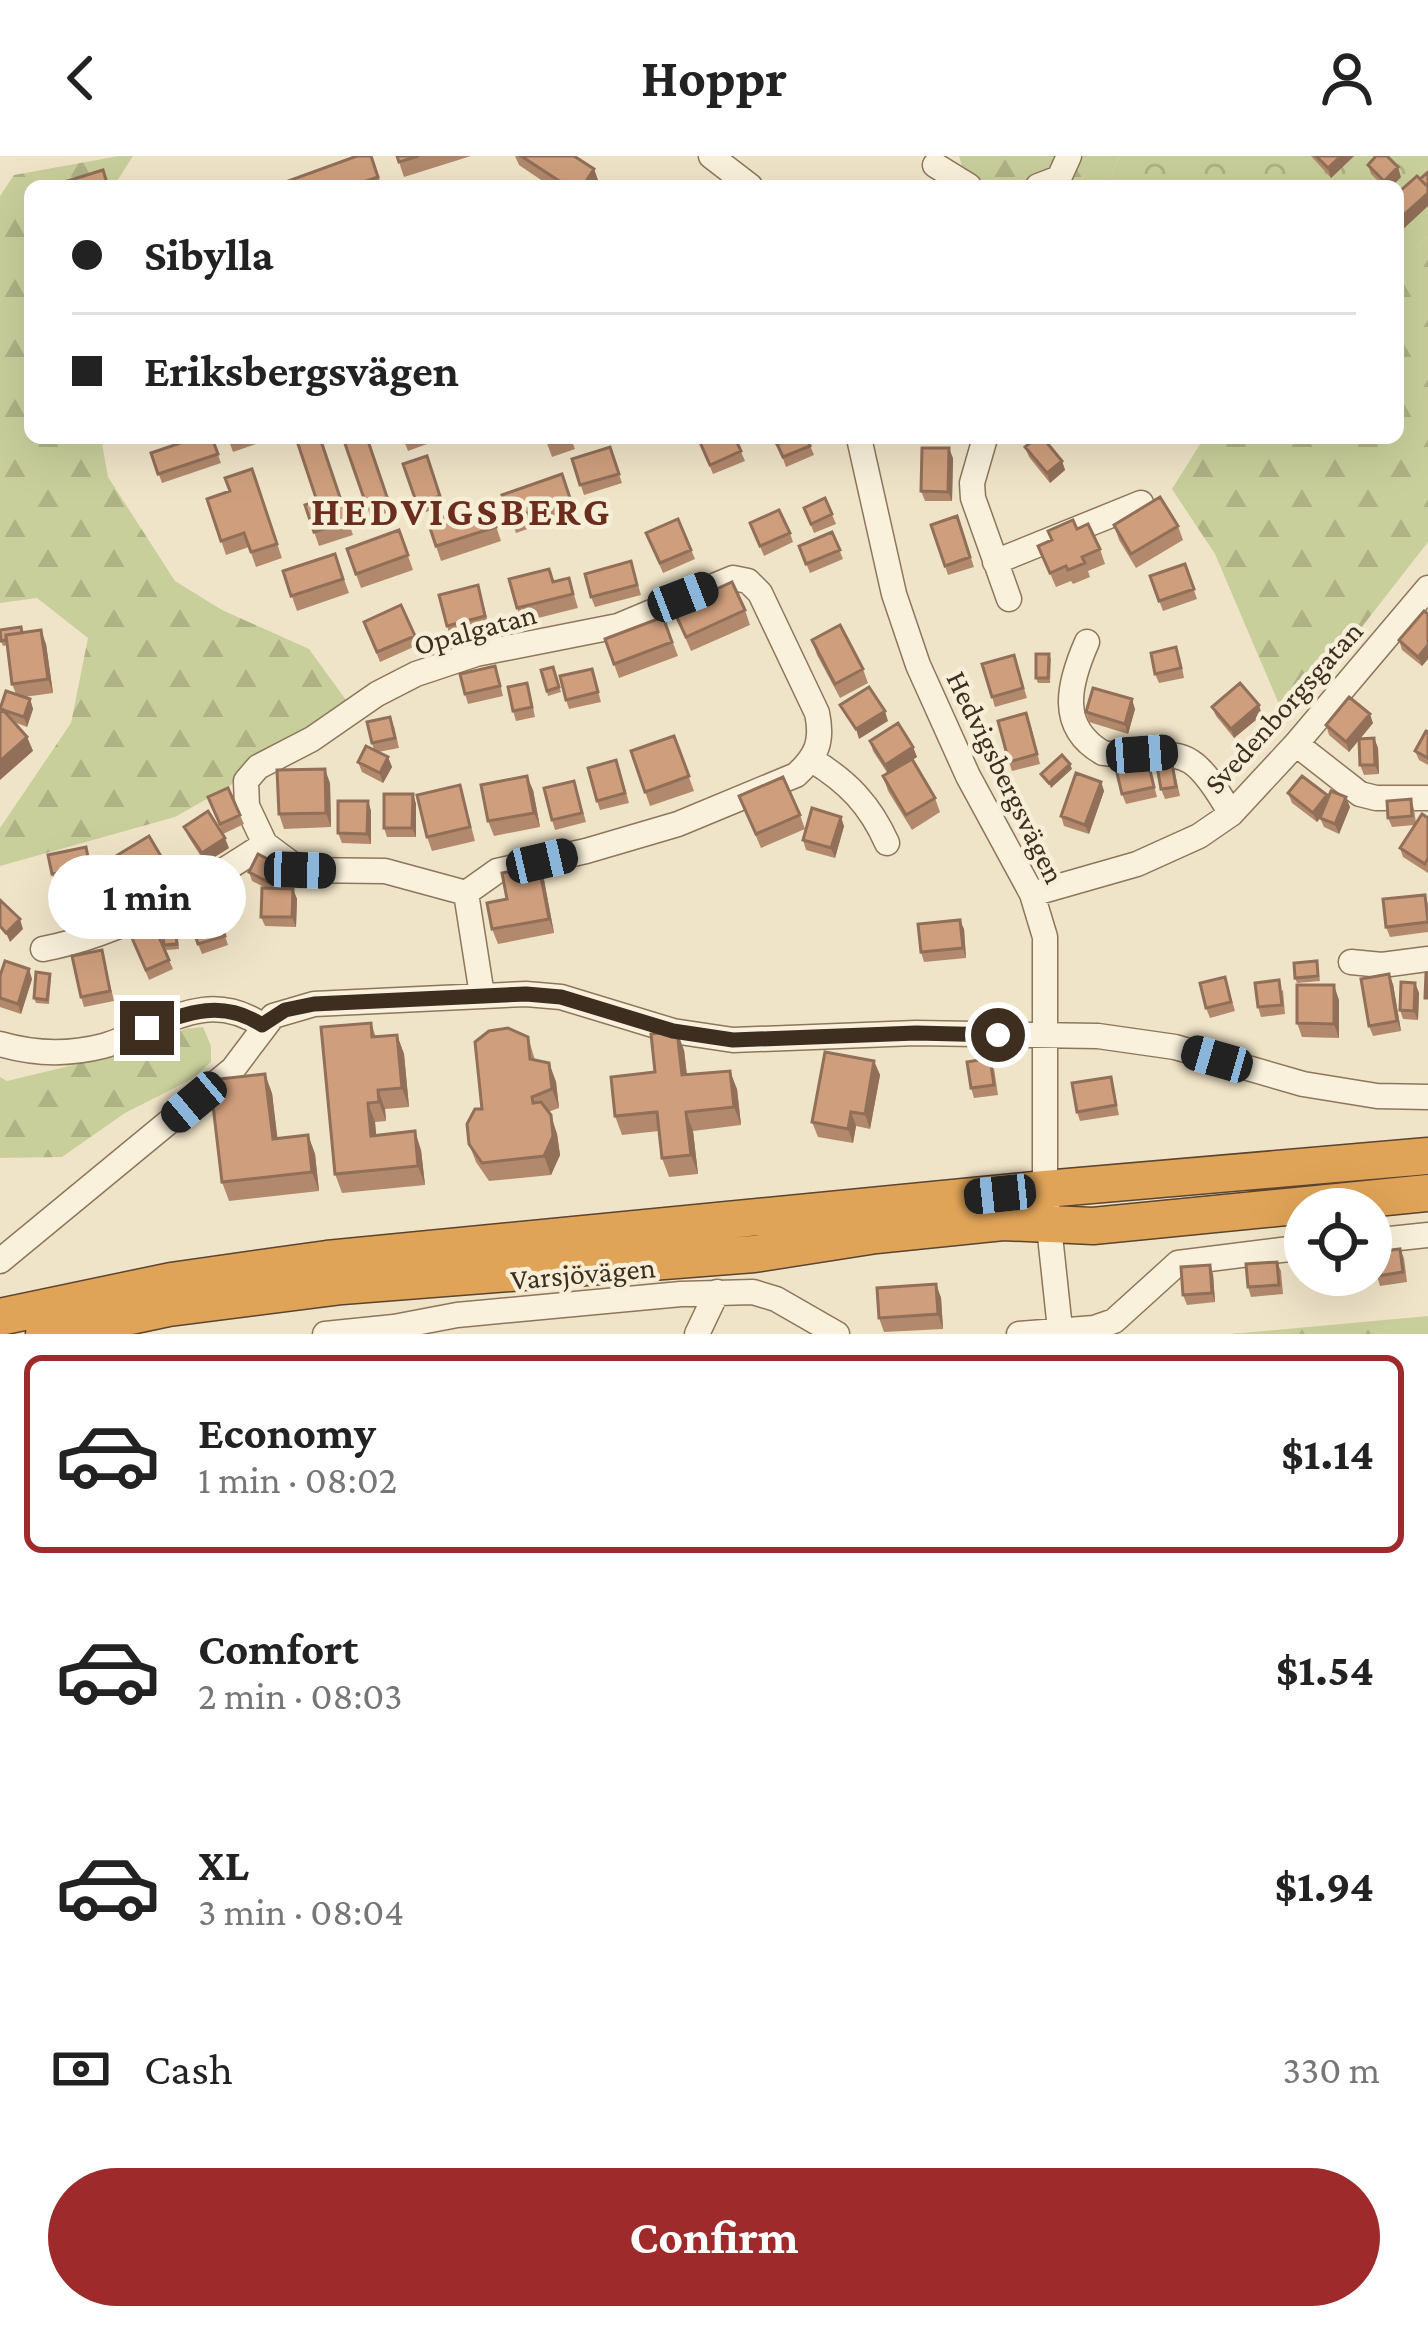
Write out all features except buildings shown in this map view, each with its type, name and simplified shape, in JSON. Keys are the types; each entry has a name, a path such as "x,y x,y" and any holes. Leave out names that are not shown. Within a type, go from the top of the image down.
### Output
{"highway":[{"path":"0,1317 171,1281 327,1259 1046,1205 1428,1156"},
{"path":"44,1334 170,1309 342,1286 754,1254 1046,1205 1093,1226 1428,1193"}],"street":[{"path":"939,160 962,180"},
{"name":"Hedvigsbergsvägen","path":"860,444 894,594 918,665 968,776 1032,894 1045,938 1046,1205"},
{"path":"983,444 972,483 973,499 1009,599"},
{"path":"995,562 1141,503"},
{"name":"Opalgatan","path":"266,844 247,806 246,781 258,767 313,739 376,694 416,674 476,654 618,626 733,578 748,581 760,593 817,713 821,732 812,760"},
{"name":"Svedenborgsgatan","path":"1032,894 1137,864 1198,836 1231,814 1428,588"},
{"path":"1087,642 1071,680 1076,731 1103,753 1166,752 1188,759 1231,814"},
{"path":"1296,744 1360,794 1428,798"},
{"path":"44,949 78,942 181,899 266,844 300,870 385,872 466,893 497,871 678,824 796,775 812,760 860,797 887,843"},
{"path":"466,893 482,994"},
{"path":"1351,962 1382,965 1428,959"},
{"path":"0,1262 233,1069 262,1025 296,1006 482,994 561,997 673,1031 733,1040 916,1033 1133,1040 1303,1084 1377,1096 1428,1097"},
{"path":"0,1044 36,1052 80,1050 217,1007 262,1025"},
{"path":"1046,1205 1060,1329"},
{"path":"1392,1238 1428,1235"},
{"path":"1019,1334 1094,1328 1114,1321 1178,1262 1284,1249"},
{"path":"697,1334 717,1292"},
{"name":"Varsjövägen","path":"325,1334 394,1328 457,1315 717,1292 753,1292 776,1299 837,1334"}],"green space":[{"path":"133,156 118,180 24,180 24,444 102,444 108,477 175,581 222,610 309,649 346,700 228,787 175,817 0,866 0,828 71,723 88,638 37,598 0,603 0,196 14,175"},
{"path":"959,156 1119,156 1109,180 956,180 963,170"},
{"path":"1119,156 1428,156 1428,235 1404,258 1404,180 1109,180"},
{"path":"1428,235 1428,542 1287,723 1215,554 1172,489 1200,444 1404,444 1404,258"},
{"path":"203,1027 211,1062 192,1079 125,1113 62,1157 0,1158 0,1077 7,1081 123,1053 185,1029"},
{"path":"1428,1316 1428,1334 1231,1334"}],"district":[{"name":"HEDVIGSBERG","path":"462,510"}],"route":[{"path":"147,1028 217,1007 262,1025 296,1006 526,994 561,997 673,1031 733,1040 998,1035"}]}
